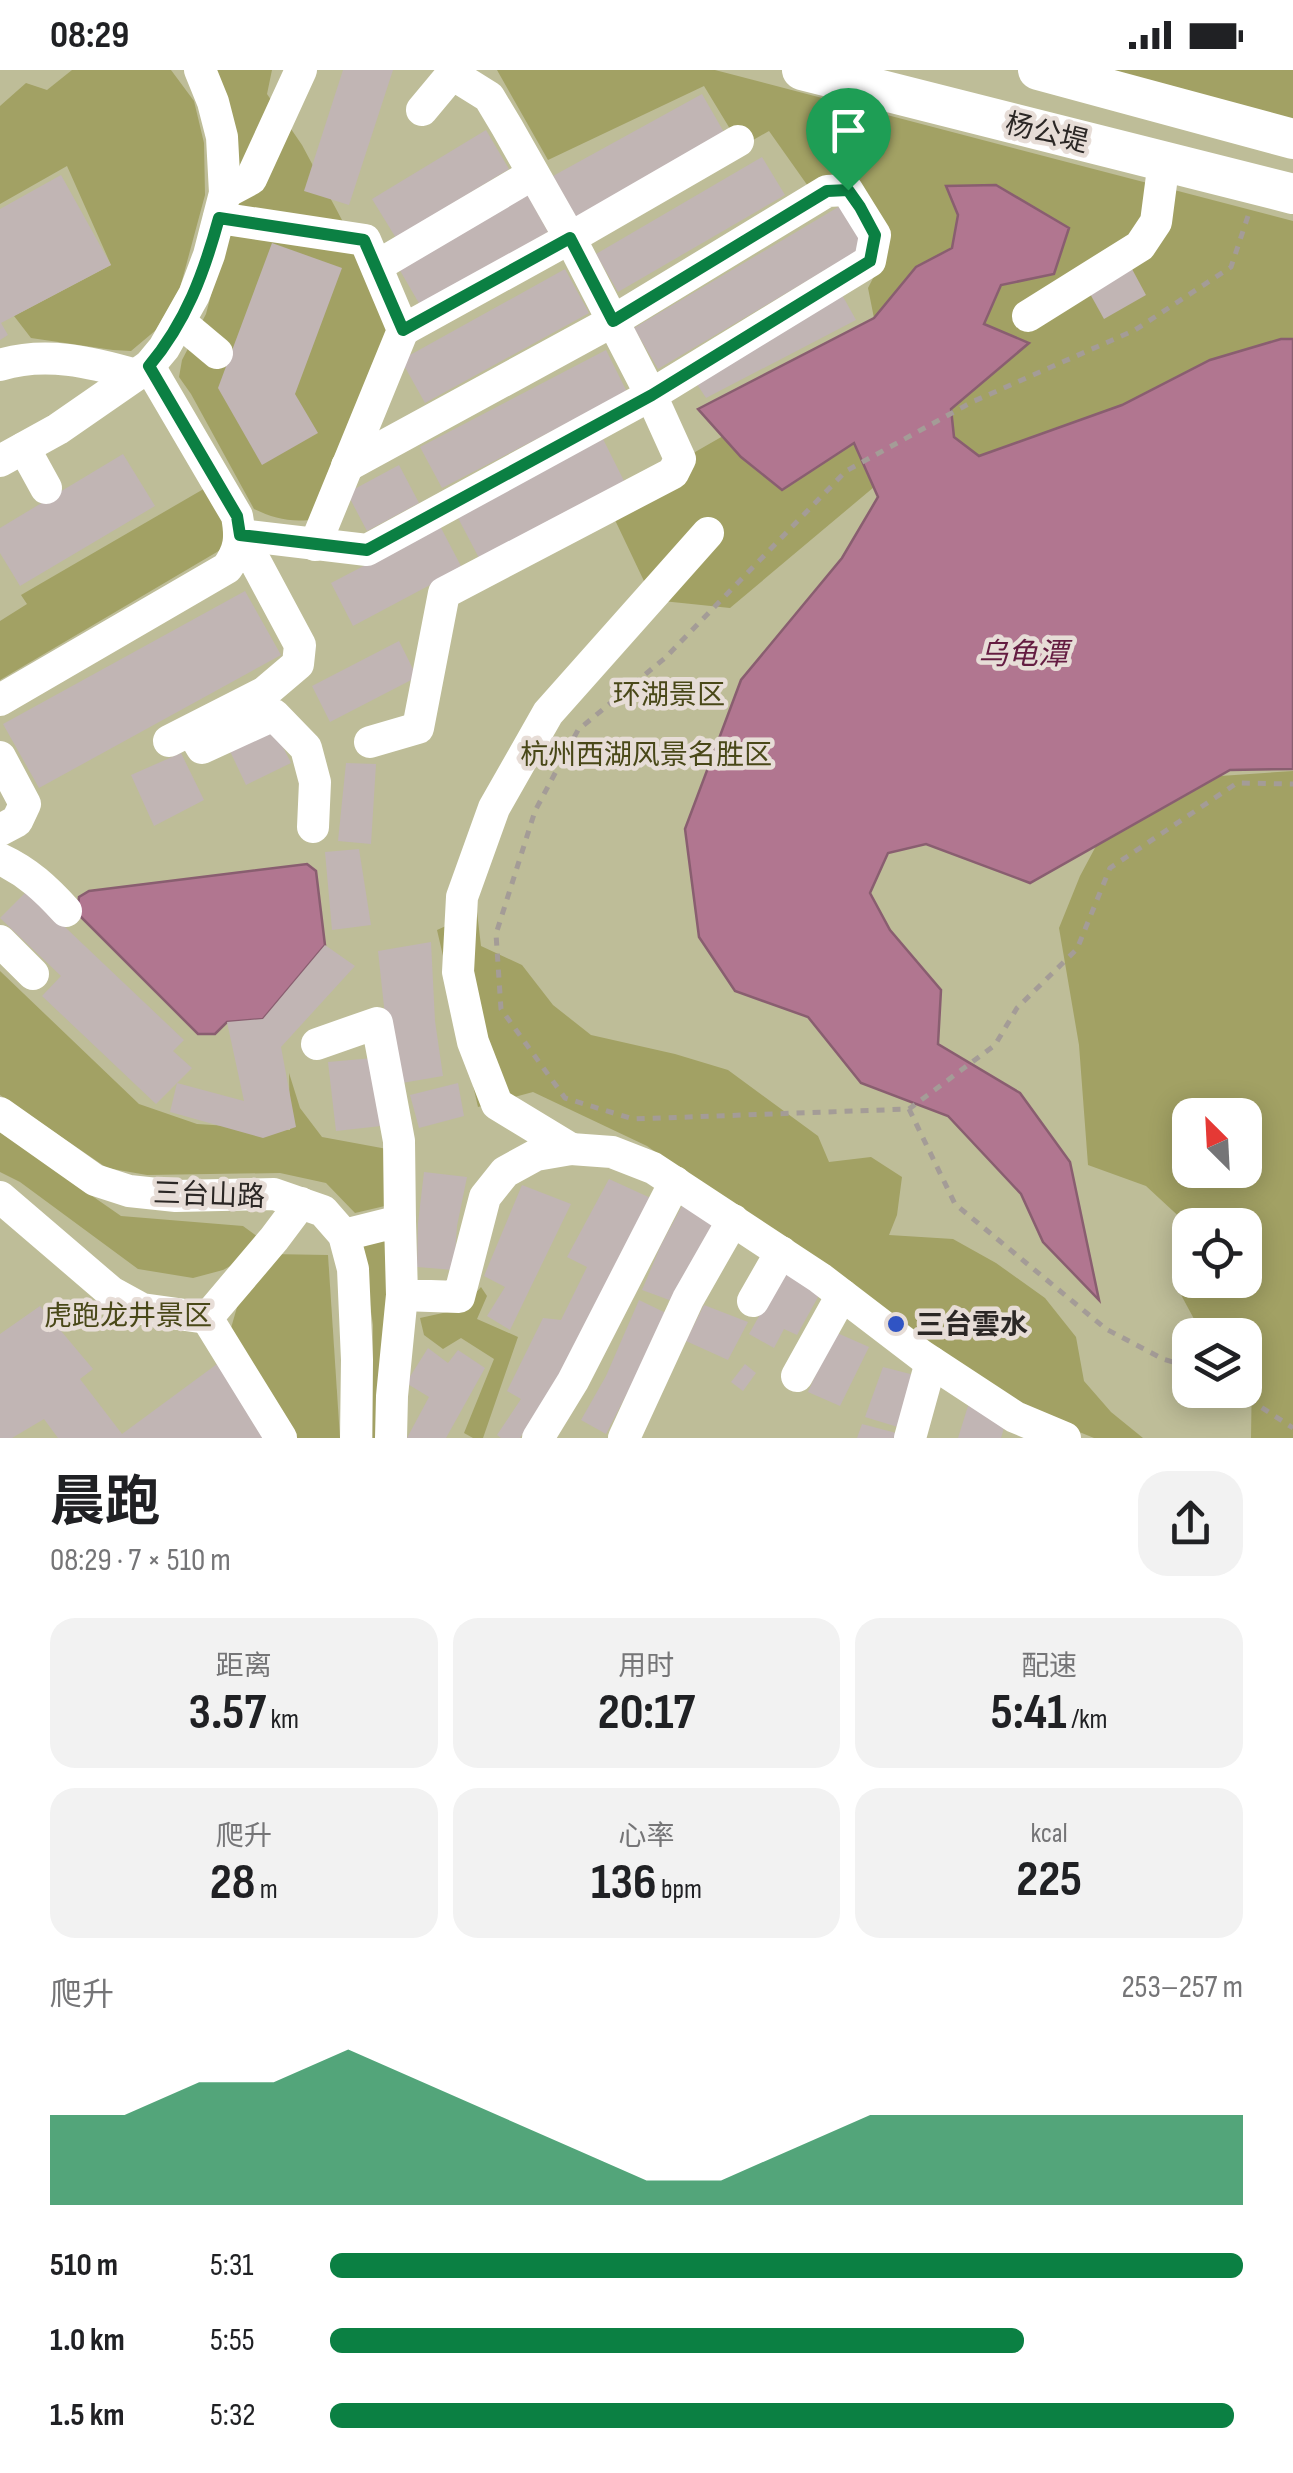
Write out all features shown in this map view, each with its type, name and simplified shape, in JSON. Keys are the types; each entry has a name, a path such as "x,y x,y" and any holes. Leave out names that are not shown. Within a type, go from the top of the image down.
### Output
{"main road":[{"name":"杨公堤","path":"802,70 1276,189"},
{"name":"杨公堤","path":"1038,70 1293,139"}],"street":[{"path":"46,488 12,454 58,428 142,370 180,322 194,295 222,206 222,137 200,70"},
{"path":"222,206 251,179 300,70"},
{"path":"370,742 418,728 444,593 673,473 680,459 652,395 570,238 489,96 452,74 422,110"},
{"path":"315,544 403,330 738,141"},
{"path":"1028,316 1140,246 1156,222 1164,161"},
{"path":"377,266 533,174"},
{"path":"239,543 315,544 367,550 652,395 870,261 875,235 848,190 827,191 613,321 348,466"},
{"path":"222,206 364,240 403,330"},
{"path":"180,322 217,354"},
{"path":"0,365 44,358 142,370"},
{"path":"0,700 227,568 239,543 237,516 142,370"},
{"path":"571,1149 497,1104 473,1042 458,972 462,897 494,808 548,713 708,534"},
{"path":"239,543 255,561 300,645 298,664 265,692 180,735 202,748 274,715 306,748 315,782 313,827"},
{"path":"0,757 25,804 17,821 0,830"},
{"path":"0,858 44,886 66,911"},
{"path":"0,941 33,974"},
{"path":"317,1044 377,1024 399,1141 402,1295 392,1438"},
{"name":"三台山路","path":"0,1113 95,1180 129,1191 176,1196 274,1194 323,1212 344,1235"},
{"path":"402,1295 460,1296 485,1197 505,1172 536,1155 571,1149 612,1152 653,1168 733,1220 1015,1417 1065,1438"},
{"path":"538,1438 573,1381 675,1182"},
{"path":"0,1196 111,1292 142,1309 207,1318"},
{"path":"207,1318 301,1203"},
{"path":"624,1438 688,1299 733,1220"},
{"path":"356,1438 353,1269 344,1235 400,1221"},
{"path":"753,1301 781,1252"},
{"path":"797,1376 842,1295"},
{"path":"207,1318 281,1438"},
{"path":"910,1438 932,1362"}],"path":[{"path":"1276,189 1231,268 1135,330 972,402 846,471 664,658 578,730 535,811 496,934 502,1009 565,1098 633,1119 909,1109 994,1045 1017,1008 1077,948 1110,868 1237,783 1293,784"},
{"path":"909,1109 954,1204 1106,1329 1172,1361"},
{"path":"1262,1408 1293,1428"}],"green space":[{"name":"环湖景区","path":"0,70 1293,70 1293,1438 0,1438"}],"shaded area":[{"path":"72,70 171,70 194,101 204,143 205,195 180,288 156,330 131,351 31,338 14,316 111,265 67,166 0,204 0,106 26,83 47,90"},
{"path":"212,70 272,70 267,94 302,145 358,250 389,328 316,519 284,519 254,509 179,377 182,360 206,314 236,199"},
{"path":"497,70 715,70 1293,221 1293,339 1210,360 1122,405 979,456 954,437 951,409 1028,343 984,324 1001,285 947,186 958,215 952,248 916,267 874,318 868,288 889,247 853,180 815,196 769,131 741,147 704,86 548,160"},
{"path":"1073,70 1293,70 1293,129"},
{"path":"723,436 782,490 854,443 874,487 730,608 653,600 615,520 669,467"},
{"path":"207,487 227,528 222,549 0,680 0,621 27,604 21,595"},
{"path":"1293,771 1293,1438 1251,1438 1251,1408 1262,1408 1262,1318 1193,1318 1183,1298 1262,1298 1262,1208 1172,1210 1146,1186 1088,1165 1079,1045 1059,928 1096,846 1220,776"},
{"path":"477,912 481,946 522,965 553,1005 591,1035 728,1070 818,1136 829,1162 871,1157 902,1177 897,1215 889,1235 953,1239 996,1263 1045,1298 1076,1337 1084,1381 1111,1412 1143,1438 1094,1438 1023,1409 647,1146 533,1092 478,1107 437,930"},
{"path":"0,971 139,1104 197,1124 290,1130 289,1073 300,1108 322,1137 387,1149 389,1205 355,1213 326,1183 280,1173 147,1175 107,1168 0,1095"},
{"path":"0,1132 121,1216 243,1226 269,1245 223,1270 193,1278 138,1269 20,1182 0,1172"},
{"path":"385,1240 382,1438 373,1438 373,1325 361,1244"},
{"path":"269,1254 328,1255 340,1438 294,1438 231,1328 242,1290"},
{"path":"481,1287 487,1296 477,1319 518,1337 483,1438 473,1438 464,1433 494,1359 461,1338 443,1349 424,1335 420,1318 461,1309"}],"water":[{"name":"乌龟潭","path":"996,185 1069,228 1054,274 1001,285 984,324 1029,343 951,409 954,437 979,456 1122,405 1210,360 1293,339 1293,769 1230,770 1030,883 926,844 888,853 870,893 890,930 941,990 938,1044 1020,1093 1070,1162 1099,1300 1043,1242 1021,1194 948,1116 861,1083 808,1017 735,991 699,937 685,829 741,680 842,558 878,497 854,443 782,490 741,457 698,409 874,318 916,267 952,248 958,215 946,186"},
{"path":"307,864 316,871 325,945 263,1019 227,1022 215,1034 198,1034 77,913 79,897 89,891"}],"building":[{"path":"343,70 393,70 349,205 304,191"},
{"path":"702,94 725,134 576,217 553,176"},
{"path":"486,130 509,169 396,238 372,199"},
{"path":"762,157 785,195 618,292 596,254"},
{"path":"61,175 111,265 1,323 8,335 0,340 0,209"},
{"path":"527,194 548,232 420,305 398,267"},
{"path":"840,206 864,247 658,369 634,328"},
{"path":"272,243 342,268 295,394 318,433 262,465 218,388"},
{"path":"565,269 589,313 425,403 401,360"},
{"path":"1132,269 1146,295 1104,319 1089,292"},
{"path":"841,293 856,320 706,398 693,378"},
{"path":"606,350 627,392 442,488 420,447"},
{"path":"603,439 624,481 479,558 457,516"},
{"path":"123,454 155,506 20,586 0,553 0,528"},
{"path":"399,465 419,503 367,531 347,493"},
{"path":"440,526 462,568 353,626 331,583"},
{"path":"245,591 281,655 39,788 3,724"},
{"path":"399,641 417,677 330,722 312,686"},
{"path":"273,727 291,763 246,785 228,747"},
{"path":"181,753 204,800 154,826 131,775"},
{"path":"346,763 376,764 371,844 338,841"},
{"path":"359,849 371,925 332,930 325,852"},
{"path":"27,891 184,1040 173,1051 192,1068 156,1104 42,996 61,976 0,918"},
{"path":"431,942 435,1021 443,1076 396,1084 378,951"},
{"path":"325,945 355,966 281,1047 296,1127 263,1138 170,1112 177,1083 244,1101 227,1022 263,1019"},
{"path":"373,1058 381,1126 336,1131 328,1062"},
{"path":"458,1083 464,1116 419,1128 410,1095"},
{"path":"424,1172 467,1177 457,1226 454,1270 417,1267"},
{"path":"609,1179 655,1200 586,1334 520,1438 501,1438 497,1435 521,1399 507,1391 543,1318 561,1320 587,1267 567,1257"},
{"path":"522,1185 571,1204 510,1330 487,1316 505,1287 484,1276"},
{"path":"682,1206 715,1220 672,1301 642,1290"},
{"path":"786,1268 823,1288 797,1335 784,1329 774,1348 749,1334"},
{"path":"639,1300 668,1314 606,1434 581,1420 606,1376"},
{"path":"704,1305 748,1322 728,1360 686,1341"},
{"path":"40,1306 93,1369 80,1379 122,1434 217,1364 271,1438 58,1438 44,1419 12,1438 0,1438 0,1334"},
{"path":"835,1332 869,1347 840,1406 808,1392"},
{"path":"428,1348 448,1363 458,1350 485,1368 446,1438 407,1438 429,1397 406,1383"},
{"path":"745,1364 756,1373 743,1391 731,1382"},
{"path":"883,1367 918,1376 901,1428 865,1417"},
{"path":"968,1406 1006,1421 1001,1438 958,1438"},
{"path":"862,1424 900,1434 898,1438 857,1438"}],"place":[{"name":"三台雲水","path":"896,1324"}],"route":[{"path":"848,190 875,235 870,261 652,395 367,550 240,535 237,516 149,366 164,348 194,295 219,218 364,240 403,330 570,238 613,321 827,191 848,190"}],"park label":[{"name":"杭州西湖风景名胜区","path":"646,754"},
{"name":"虎跑龙井景区","path":"128,1315"}]}
